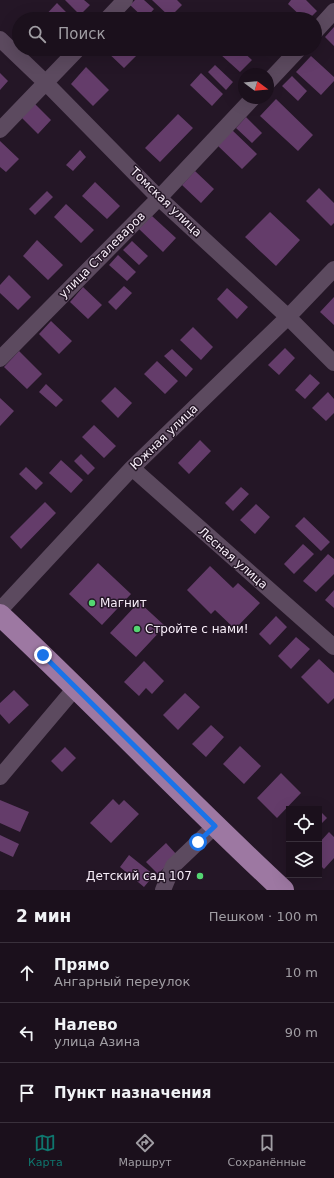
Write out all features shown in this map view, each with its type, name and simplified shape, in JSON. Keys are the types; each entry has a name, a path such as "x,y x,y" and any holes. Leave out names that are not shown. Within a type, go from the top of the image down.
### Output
{"main road":[{"path":"0,615 76,687 215,826 283,890"}],"street":[{"path":"114,12 125,0"},
{"path":"322,25 334,12"},
{"name":"Томская улица","path":"0,39 12,50"},
{"name":"Томская улица","path":"18,56 159,198 288,317 334,363"},
{"path":"0,130 71,56"},
{"path":"274,76 292,56"},
{"name":"улица Сталеваров","path":"0,359 159,198 247,104"},
{"name":"Южная улица","path":"0,610 132,468 288,317 334,269"},
{"name":"Лесная улица","path":"132,468 334,647"},
{"path":"0,777 76,687"},
{"path":"163,890 173,866 215,826"}],"building":[{"path":"65,0 84,0 90,5 83,12 77,12"},
{"path":"135,0 144,0 154,9 151,12 138,12 130,5"},
{"path":"152,0 177,0 182,5 175,12 165,12"},
{"path":"291,0 306,0 317,11 297,12 288,4"},
{"path":"57,3 66,12 49,12"},
{"path":"334,27 334,46 325,37"},
{"path":"111,56 136,56 124,68"},
{"path":"222,56 248,56 252,60 244,68 238,68 238,70"},
{"path":"311,56 334,77 334,81 321,95 296,72"},
{"path":"215,65 233,82 226,90 208,72"},
{"path":"86,67 109,90 93,106 71,84"},
{"path":"0,73 8,81 0,90"},
{"path":"201,73 223,94 212,106 190,85"},
{"path":"292,76 307,91 298,101 282,86"},
{"path":"276,99 313,135 298,151 260,116 271,104 274,104"},
{"path":"34,103 51,120 38,134 21,117"},
{"path":"178,114 193,128 160,162 145,148"},
{"path":"246,117 262,133 252,143 236,128"},
{"path":"231,129 257,154 242,169 216,144"},
{"path":"0,141 19,159 6,172 0,167"},
{"path":"80,150 86,157 73,171 66,165"},
{"path":"195,171 214,189 201,203 182,185"},
{"path":"95,182 120,206 107,219 82,196"},
{"path":"319,188 334,203 334,223 331,226 306,201"},
{"path":"47,191 53,197 35,215 29,209"},
{"path":"66,204 94,230 81,243 54,217"},
{"path":"270,212 300,240 276,266 245,237"},
{"path":"152,216 176,238 163,252 139,229"},
{"path":"37,240 63,265 48,280 23,256"},
{"path":"132,241 148,256 139,265 123,250"},
{"path":"118,255 136,272 127,281 109,265"},
{"path":"9,275 31,297 18,310 0,293 0,285"},
{"path":"124,286 132,293 116,310 108,302"},
{"path":"83,287 102,305 88,319 70,302"},
{"path":"227,288 248,307 237,319 217,299"},
{"path":"334,297 334,325 320,312"},
{"path":"51,321 72,341 59,354 39,334"},
{"path":"193,327 213,347 201,360 180,340"},
{"path":"285,348 295,358 279,375 268,365"},
{"path":"172,349 193,369 186,377 164,356"},
{"path":"19,351 42,374 27,389 4,367"},
{"path":"157,361 178,381 165,394 144,374"},
{"path":"310,374 320,383 305,399 295,390"},
{"path":"46,384 63,400 56,407 39,392"},
{"path":"115,387 132,403 118,418 101,401"},
{"path":"328,392 334,399 334,413 326,421 312,408"},
{"path":"0,398 14,411 0,426"},
{"path":"94,425 116,446 104,458 82,437"},
{"path":"200,440 211,451 189,474 178,463"},
{"path":"81,454 95,468 88,475 74,461"},
{"path":"61,460 83,480 71,493 49,473"},
{"path":"26,467 43,483 36,490 19,474"},
{"path":"241,487 249,494 233,511 225,503"},
{"path":"45,502 56,513 21,549 10,537"},
{"path":"256,504 270,517 255,534 240,520"},
{"path":"304,517 330,542 321,551 295,526"},
{"path":"303,544 314,554 294,574 284,564"},
{"path":"328,554 334,559 334,574 316,592 303,581"},
{"path":"98,563 131,594 102,625 69,594"},
{"path":"210,566 233,588 238,583 260,603 235,629 215,610 211,614 187,590"},
{"path":"334,590 334,608 325,600"},
{"path":"139,602 165,626 136,657 110,633"},
{"path":"276,616 287,627 270,645 259,634"},
{"path":"296,637 310,649 291,669 278,656"},
{"path":"319,659 334,673 334,698 328,704 301,677"},
{"path":"144,661 164,681 152,694 146,688 139,696 124,682"},
{"path":"14,690 29,705 9,724 0,714 0,703"},
{"path":"185,693 200,707 178,730 163,715"},
{"path":"211,725 224,737 206,757 192,744"},
{"path":"240,746 261,766 244,784 223,764"},
{"path":"65,747 76,758 62,772 51,761"},
{"path":"281,773 301,793 289,806 286,806 286,809 277,818 257,798"},
{"path":"113,799 119,805 124,800 139,814 111,843 90,823"},
{"path":"0,800 29,812 20,832 0,823"},
{"path":"322,813 327,818 322,823"},
{"path":"329,832 334,837 334,858 324,869 322,867 322,840"},
{"path":"0,835 19,844 13,857 0,851"},
{"path":"166,843 177,855 158,874 146,862"},
{"path":"129,855 154,875 144,887 120,867"}],"place":[{"name":"Магнит","path":"92,603"},
{"name":"Стройте с нами!","path":"137,629"},
{"name":"Детский сад 107","path":"200,876"}],"route":[{"path":"43,655 215,826 198,842"}]}
